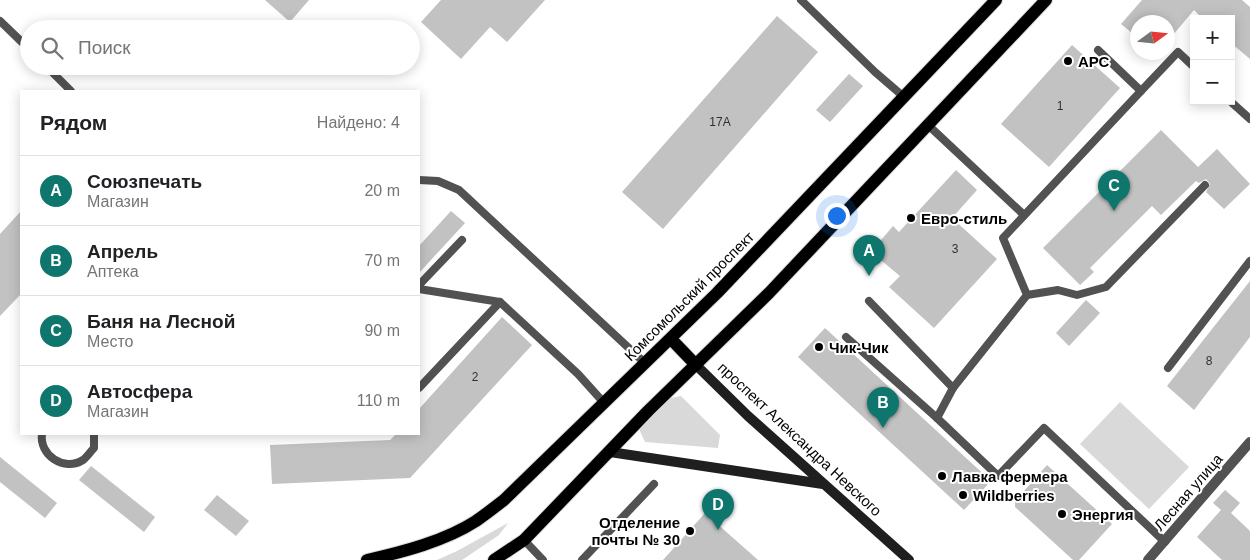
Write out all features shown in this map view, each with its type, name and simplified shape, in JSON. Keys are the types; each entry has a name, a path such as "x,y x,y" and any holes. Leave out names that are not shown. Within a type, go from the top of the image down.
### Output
{"main road":[{"name":"Комсомольский проспект","path":"366,560 435,541 475,522 504,500 671,340 996,0"},
{"path":"494,560 524,540 648,411 769,293 1046,0"},
{"name":"проспект Александра Невского","path":"671,340 748,416 909,560"},
{"path":"610,452 823,484"}],"street":[{"name":"Лесная улица","path":"1148,560 1250,442"}],"lane":[{"path":"800,0 904,97"},
{"path":"0,21 20,40"},
{"path":"1098,50 1141,92"},
{"path":"1027,295 1003,238 1178,52 1190,63"},
{"path":"55,75 70,90"},
{"path":"1234,105 1250,120"},
{"path":"928,125 1024,215"},
{"path":"420,180 438,181 459,190 646,364"},
{"path":"937,418 953,388 1027,295 1058,290 1077,295 1106,287 1205,185"},
{"path":"420,284 462,240"},
{"path":"1168,368 1250,262"},
{"path":"420,289 500,302 578,374 605,404"},
{"path":"869,301 953,388"},
{"path":"420,387 500,302"},
{"path":"846,337 937,418 998,476 1044,428 1165,542"},
{"path":"42,435 41,441 50,457 65,464 82,460 94,448 94,435"},
{"path":"582,560 654,484"},
{"path":"524,540 543,560"}],"shaded area":[{"path":"681,396 720,435 718,448 645,442 639,429 667,399"},
{"path":"1120,402 1189,467 1149,509 1080,444"},
{"path":"508,523 499,535 462,560 437,560 457,551"}],"building":[{"path":"265,0 309,0 292,20 288,20"},
{"path":"441,0 545,0 507,42 490,27 461,59 421,22"},
{"path":"1142,0 1242,0 1250,7 1250,59 1235,46 1235,15 1199,15 1194,10 1175,33 1175,15 1130,15 1130,31 1121,24"},
{"path":"777,16 818,52 663,229 622,192"},
{"path":"1072,45 1120,88 1049,167 1001,124"},
{"path":"849,74 863,86 830,122 816,110"},
{"path":"1161,130 1198,167 1217,149 1250,184 1224,209 1206,192 1210,184 1206,179 1199,183 1196,181 1161,215 1152,206 1090,268 1094,272 1080,285 1043,248"},
{"path":"956,170 977,190 952,218 997,259 934,328 889,287 900,276 871,252 893,226 899,232"},
{"path":"451,211 465,223 420,272 420,245"},
{"path":"20,212 20,295 0,316 0,234"},
{"path":"1250,281 1250,337 1194,410 1167,386"},
{"path":"1086,300 1100,313 1069,346 1056,333"},
{"path":"502,317 532,345 410,478 272,484 270,445 390,440 395,435 420,435 420,408"},
{"path":"825,328 991,481 964,510 798,357"},
{"path":"0,457 57,503 45,518 0,482"},
{"name":"Энергия","path":"1047,465 1112,524 1079,560 1073,560 1015,507 1015,501"},
{"path":"91,466 155,517 144,532 79,480"},
{"path":"1225,490 1240,503 1231,513 1250,531 1250,560 1222,560 1197,537 1221,510 1213,503"},
{"path":"217,495 249,521 236,536 204,510"},
{"path":"705,513 758,560 663,560"}],"place":[{"name":"АРС","path":"1068,61"},
{"name":"Баня на Лесной","path":"1114,211"},
{"name":"Евро-стиль","path":"911,218"},
{"name":"Союзпечать","path":"869,276"},
{"name":"Чик-Чик","path":"819,347"},
{"name":"Апрель","path":"883,428"},
{"name":"Лавка фермера","path":"942,476"},
{"name":"Wildberries","path":"963,495"},
{"name":"Энергия","path":"1062,514"},
{"name":"Автосфера","path":"718,530"},
{"name":"Отделение почты № 30","path":"690,531"}]}
